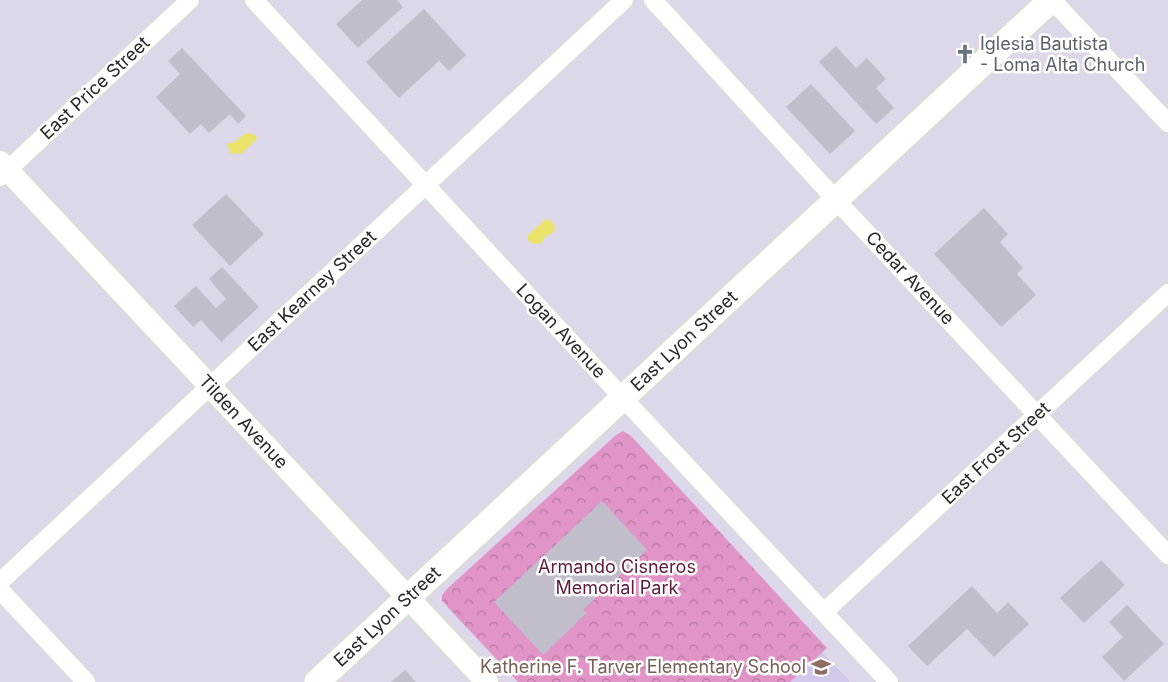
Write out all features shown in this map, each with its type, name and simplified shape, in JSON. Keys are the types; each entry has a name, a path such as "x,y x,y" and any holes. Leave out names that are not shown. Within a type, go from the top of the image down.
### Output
{"main road":[{"name":"East Lyon Street","path":"317,682 1052,0"}],"street":[{"name":"East Price Street","path":"2,169 190,0"},
{"name":"Logan Avenue","path":"254,0 889,682"},
{"name":"East Kearney Street","path":"0,582 624,0"},
{"name":"Cedar Avenue","path":"653,0 836,200 1168,555"},
{"path":"1052,0 1168,123"},
{"name":"Tilden Avenue","path":"2,169 210,386 486,682"},
{"name":"East Frost Street","path":"824,612 1168,293"},
{"path":"0,590 86,682"}],"shaded area":[{"path":"249,133 258,138 240,155 237,153 230,154 227,143 233,143"},
{"path":"546,219 550,220 555,226 554,232 545,237 542,243 533,244 528,240 528,235"},
{"name":"Katherine F. Tarver Elementary School","path":"822,652 850,682 790,682"}],"green space":[{"name":"Armando Cisneros Memorial Park","path":"623,431 631,436 827,648 790,682 518,682 442,601 442,595 447,589 616,435"}],"building":[{"path":"362,0 397,0 403,7 358,48 336,24"},
{"path":"424,9 466,55 449,71 439,61 399,98 366,62"},
{"path":"836,46 856,68 867,58 886,79 876,88 894,108 876,124 819,62"},
{"path":"182,48 246,116 238,124 230,114 209,133 201,124 190,134 156,97 180,74 168,61"},
{"path":"811,84 855,131 830,154 786,107"},
{"path":"226,194 264,234 230,266 192,225"},
{"path":"984,208 1008,234 1000,242 1023,268 1017,274 1036,295 1001,327 934,254"},
{"path":"222,267 259,307 221,342 201,320 193,327 174,306 196,286 216,308 226,299 209,279"},
{"path":"602,501 647,550 583,610 587,613 543,655 494,602"},
{"path":"1101,560 1125,585 1084,623 1060,598"},
{"path":"972,586 997,613 1008,602 1029,624 994,657 967,629 927,666 908,646"},
{"path":"1127,605 1164,644 1124,681 1102,657 1123,637 1109,622"},
{"path":"405,670 416,682 391,682"}],"place":[{"name":"Iglesia Bautista - Loma Alta Church","path":"965,54"},
{"name":"Katherine F. Tarver Elementary School","path":"821,667"}]}
